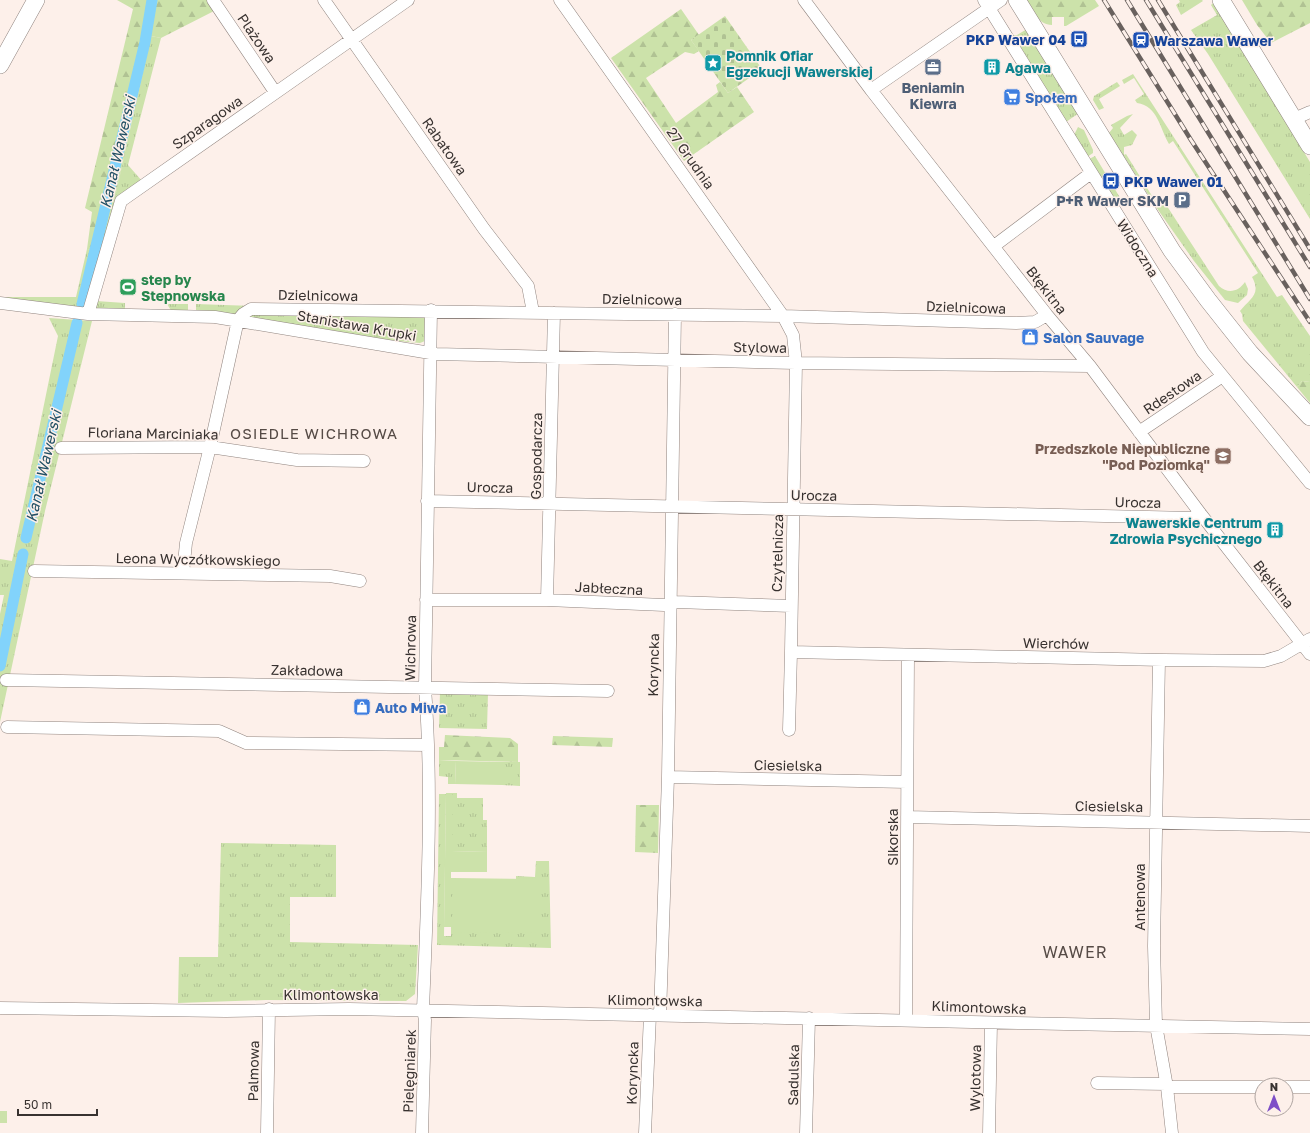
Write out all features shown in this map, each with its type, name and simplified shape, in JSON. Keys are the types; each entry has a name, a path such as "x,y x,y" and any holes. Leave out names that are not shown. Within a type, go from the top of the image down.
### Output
{"main road":[{"path":"0,65 36,0"},
{"name":"Widoczna","path":"1017,0 1177,257 1215,310 1250,353 1310,417"},
{"path":"1220,0 1310,146"}],"street":[{"name":"Plażowa","path":"214,0 275,92"},
{"name":"Rabatowa","path":"324,0 484,229 528,286 533,312"},
{"name":"Szparagowa","path":"88,314 121,201 408,0"},
{"name":"27 Grudnia","path":"560,0 783,316 794,335"},
{"name":"Błękitna","path":"804,0 871,90 1047,315 1090,366 1200,513 1306,642 1310,654"},
{"path":"871,90 987,4 1001,0"},
{"name":"Widoczna","path":"987,4 1202,352 1221,377 1310,483"},
{"path":"1294,119 1310,112"},
{"path":"994,246 1091,173"},
{"path":"0,303 88,314"},
{"name":"Dzielnicowa","path":"238,320 243,314 251,309 675,314 1016,323 1035,322 1047,315"},
{"name":"Wichrowa","path":"423,1010 427,895 428,745 425,688 431,310"},
{"name":"Gospodarcza","path":"547,600 554,313"},
{"name":"Stanisława Krupki","path":"88,314 215,317 430,354"},
{"name":"Koryncka","path":"645,1133 655,1015 668,777 669,604 675,314"},
{"path":"183,573 186,543 210,447 238,320"},
{"name":"Czytelnicza","path":"789,730 796,363 794,335"},
{"name":"Stylowa","path":"430,354 796,363 1090,366"},
{"name":"Rdestowa","path":"1140,432 1221,377"},
{"name":"Floriana Marciniaka","path":"60,448 210,447 297,460 364,461"},
{"name":"Urocza","path":"427,501 1192,518 1200,513"},
{"name":"Leona Wyczółkowskiego","path":"34,571 330,576 360,581"},
{"name":"Jabłeczna","path":"426,600 547,600 669,604 676,602 791,606"},
{"name":"Wierchów","path":"791,652 1264,661 1281,656 1306,642"},
{"name":"Sikorska","path":"906,1020 908,655"},
{"name":"Antenowa","path":"1159,660 1155,822 1154,946 1156,1025 1167,1085 1172,1133"},
{"name":"Zakładowa","path":"6,680 608,691"},
{"path":"7,727 219,730 246,743 428,745"},
{"name":"Ciesielska","path":"668,777 907,782"},
{"name":"Ciesielska","path":"907,817 1310,826"},
{"name":"Klimontowska","path":"0,1008 226,1011 269,1009 423,1010 1310,1029"},
{"name":"Palmowa","path":"267,1133 269,1009"},
{"name":"Pielęgniarek","path":"422,1133 425,1020 423,1010"},
{"name":"Sadulska","path":"806,1133 809,1018"},
{"name":"Wylotowa","path":"989,1133 991,1023"},
{"path":"1097,1083 1254,1087"},
{"path":"1294,1087 1310,1087"}],"green space":[{"path":"117,0 210,0 216,10 161,38 151,36 103,252 87,249 92,212 85,208 133,9"},
{"path":"1027,0 1095,0 1099,6 1066,26 1064,26 1064,17 1052,17 1052,25 1040,20"},
{"path":"1179,0 1203,1 1181,15 1176,5 1180,2"},
{"path":"1242,0 1310,0 1310,23 1271,43 1257,25"},
{"path":"1213,3 1310,162 1310,219 1208,54 1191,30 1217,15 1211,5"},
{"path":"681,9 699,35 691,40 699,51 694,54 685,52 646,78 676,123 718,92 716,85 720,82 728,93 737,87 754,112 684,161 611,58"},
{"path":"725,16 762,69 728,93 691,40"},
{"path":"1027,29 1079,113 1066,122 1013,35 1017,35"},
{"path":"151,36 161,38 128,165 142,181 125,192 88,302 83,309 0,297 76,297 87,249 103,251"},
{"path":"1133,74 1277,297 1282,295 1310,336 1310,382 1302,381 1297,387 1243,321 1240,311 1255,293 1256,288 1252,277 1258,273 1173,141 1169,144 1154,113 1144,105 1137,103 1135,100 1144,94 1134,78 1124,84 1122,80"},
{"path":"1117,82 1120,86 1099,99 1104,108 1099,110 1093,100 1094,96"},
{"path":"1133,114 1120,128 1124,135 1132,130 1137,135 1132,145 1124,147 1124,155 1126,154 1157,204 1163,200 1219,286 1222,289 1233,291 1245,282 1248,289 1247,295 1238,303 1225,300 1194,261 1156,207 1109,133 1113,128 1111,125"},
{"path":"1078,127 1084,130 1093,150 1093,153 1087,157 1074,135"},
{"path":"1095,156 1122,201 1117,205 1089,159"},
{"path":"96,301 125,303 125,311 98,310 95,306"},
{"path":"167,304 188,304 188,312 172,312"},
{"path":"196,304 253,306 242,309 234,315 196,312"},
{"path":"251,315 375,315 427,319 425,341 420,343 387,340 250,318"},
{"path":"49,318 92,321 45,511 0,722 0,614 4,595 0,595 0,559 12,561 58,336"},
{"path":"1302,381 1310,382 1310,403 1297,387"},
{"path":"440,692 488,693 487,729 439,728"},
{"path":"445,735 510,738 518,744 518,762 439,760 439,747 444,747"},
{"path":"553,736 613,738 612,747 552,745"},
{"path":"439,760 456,761 455,784 448,784 448,777 439,776"},
{"path":"456,761 502,762 502,785 455,784"},
{"path":"502,762 520,762 520,786 502,785"},
{"path":"446,793 452,793 452,851 487,852 487,872 451,872 451,927 444,927"},
{"path":"452,793 457,793 457,798 483,798 483,820 487,820 487,852 452,851"},
{"path":"439,794 446,794 444,936 451,936 451,878 453,878 453,932 541,879 516,879 516,876 535,877 536,861 549,861 551,948 437,945"},
{"path":"636,805 659,805 658,853 635,852"},
{"path":"221,843 336,845 336,897 290,897 290,942 418,945 415,994 406,1001 266,1000 178,1003 179,957 218,957"},
{"path":"453,878 541,879 541,933 453,932"},
{"path":"0,1111 7,1111 7,1123 0,1123"}],"waterway":[{"name":"Kanał Wawerski","path":"82,304 145,42 152,0"},
{"name":"Kanał Wawerski","path":"26,538 77,323"},
{"name":"Kanał Wawerski","path":"0,666 23,554"}],"railway":[{"path":"1104,0 1191,140 1310,322"},
{"path":"1127,0 1310,299"},
{"path":"1146,0 1310,267"},
{"path":"1158,0 1310,249"}],"place":[{"name":"PKP Wawer 04","path":"1079,39"},
{"name":"Warszawa Wawer","path":"1141,40"},
{"name":"Pomnik Ofiar Egzekucji Wawerskiej","path":"713,63"},
{"name":"Beniamin Kiewra","path":"933,67"},
{"name":"Agawa","path":"992,67"},
{"name":"Społem","path":"1012,97"},
{"name":"PKP Wawer 01","path":"1111,181"},
{"name":"P+R Wawer SKM","path":"1182,200"},
{"name":"step by Stepnowska","path":"128,287"},
{"name":"Salon Sauvage","path":"1030,337"},
{"name":"Przedszkole Niepubliczne \"Pod Poziomką\"","path":"1223,456"},
{"name":"Wawerskie Centrum Zdrowia Psychicznego","path":"1275,530"},
{"name":"Auto Miwa","path":"362,707"}],"district":[{"name":"OSIEDLE WICHROWA","path":"314,433"},
{"name":"WAWER","path":"1075,952"}]}
